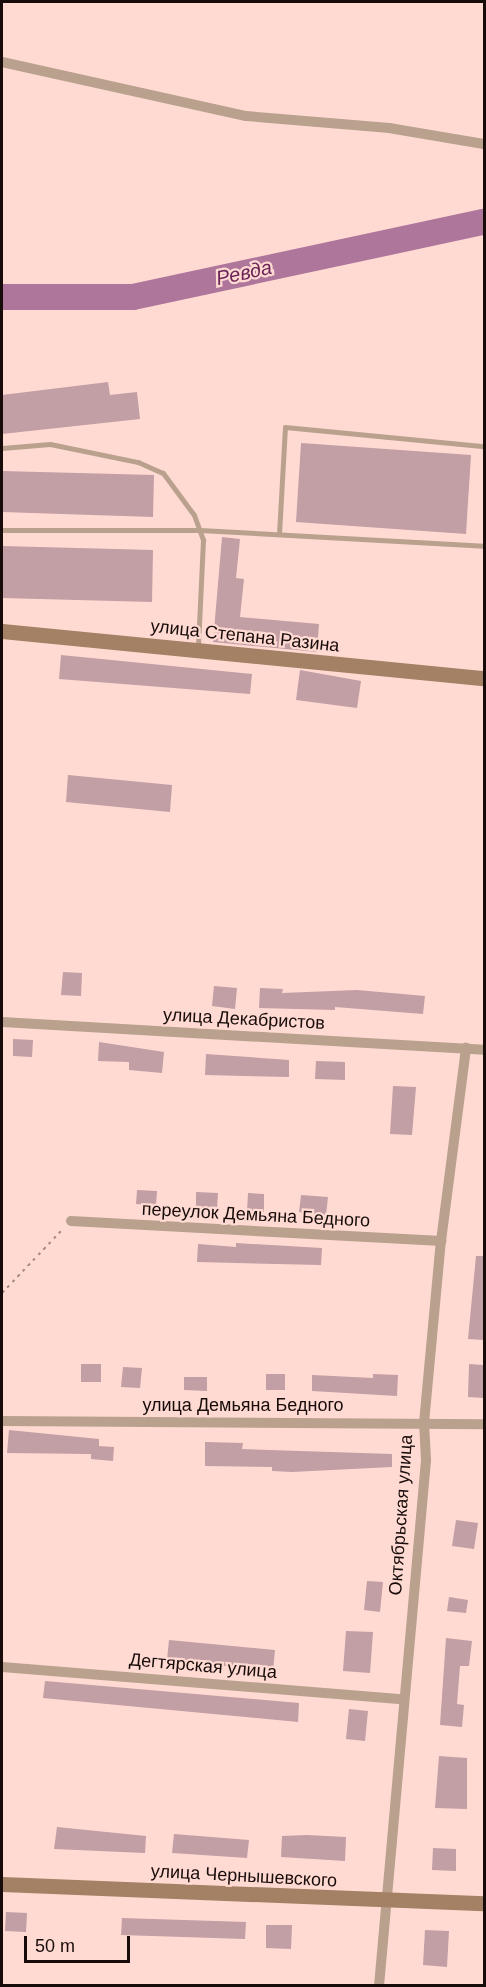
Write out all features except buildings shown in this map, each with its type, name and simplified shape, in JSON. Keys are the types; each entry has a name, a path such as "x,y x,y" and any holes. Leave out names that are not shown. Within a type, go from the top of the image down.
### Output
{"street":[{"path":"2,62 246,116 398,129 484,144"},
{"name":"улица Степана Разина","path":"2,631 484,678"},
{"name":"улица Декабристов","path":"2,1022 484,1050"},
{"name":"Октябрьская улица","path":"379,1986 402,1699 426,1460 424,1422 441,1241 466,1048"},
{"name":"переулок Демьяна Бедного","path":"71,1221 441,1241"},
{"name":"улица Демьяна Бедного","path":"2,1421 484,1424"},
{"name":"Дегтярская улица","path":"2,1666 402,1699"},
{"name":"улица Чернышевского","path":"2,1884 385,1902 484,1904"}],"lane":[{"path":"279,534 285,427 484,446"},
{"path":"2,448 50,444 152,466 173,485 200,530 204,554 197,651"},
{"path":"2,530 200,530 484,546"}],"path":[{"path":"2,1293 71,1221"}],"waterway":[{"name":"Ревда","path":"2,297 133,297 484,222"}]}
